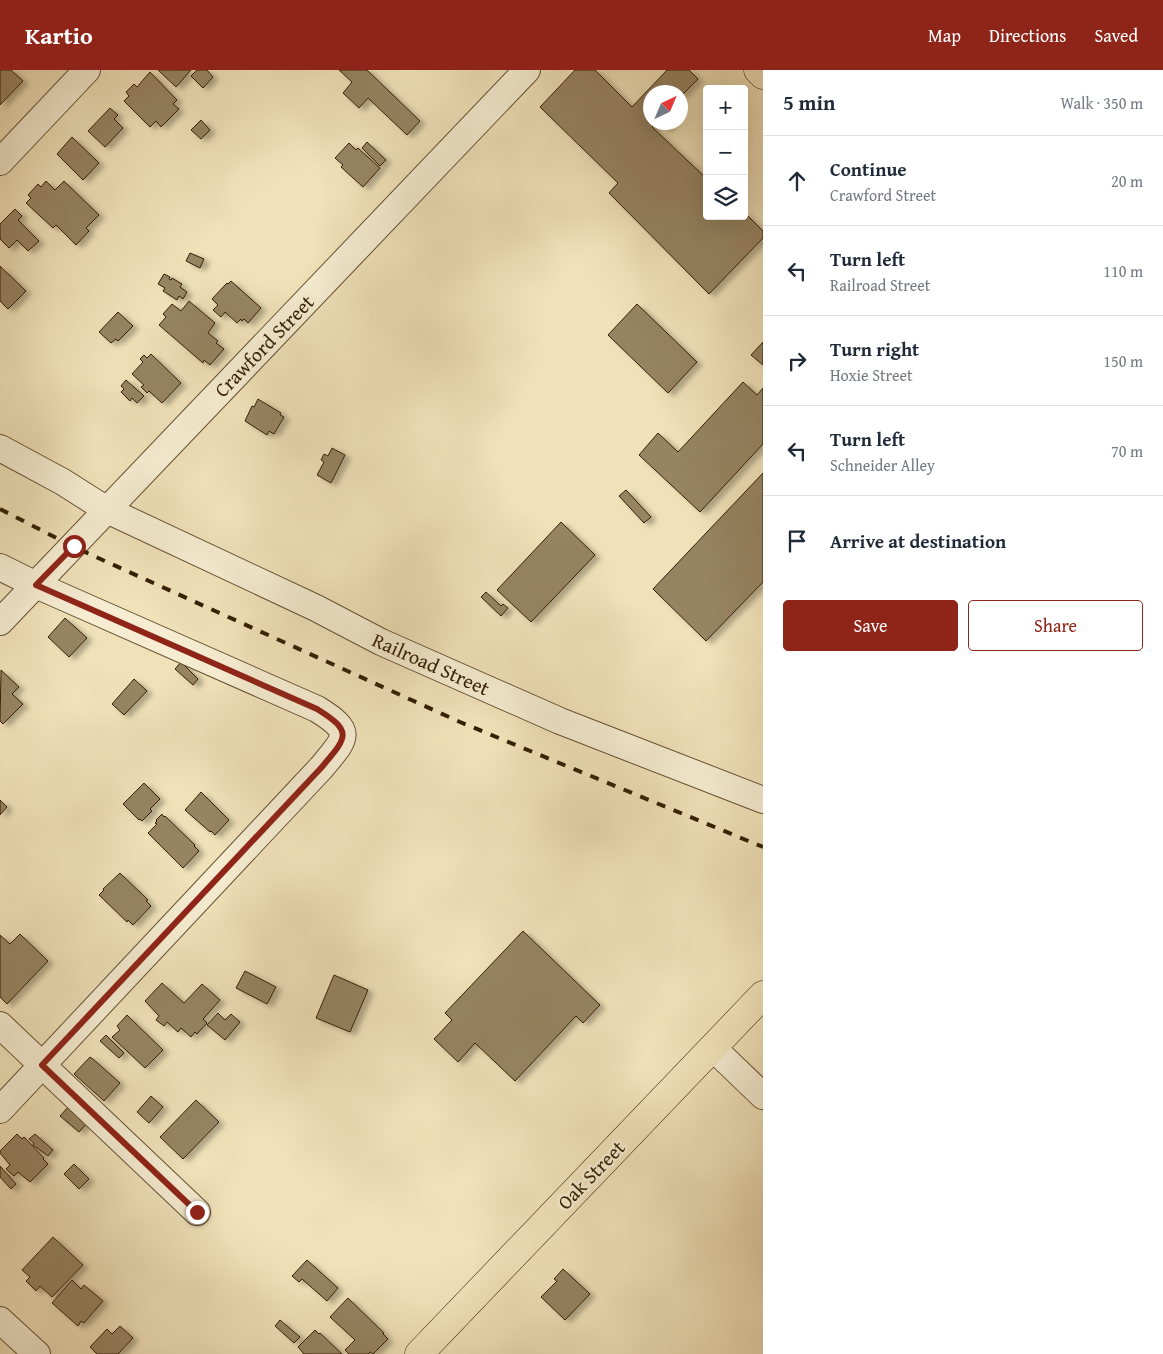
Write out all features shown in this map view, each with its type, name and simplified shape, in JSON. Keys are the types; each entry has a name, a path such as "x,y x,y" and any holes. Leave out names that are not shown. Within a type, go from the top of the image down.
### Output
{"main road":[{"path":"758,70 763,75"},
{"name":"Oak Street","path":"419,1354 763,995"}],"street":[{"path":"0,162 87,70"},
{"name":"Crawford Street","path":"0,622 527,70"},
{"name":"Railroad Street","path":"0,448 63,482 107,510 316,608 381,642 560,721 763,800"},
{"path":"0,567 36,585 317,709 334,719 341,726 343,738 340,746 321,768 0,1110"},
{"path":"0,1025 197,1212"},
{"path":"713,1048 763,1096"},
{"path":"0,1320 37,1354"}],"building":[{"path":"0,70 11,70 23,81 0,105"},
{"path":"158,70 191,70 176,87"},
{"path":"197,70 207,70 213,77 203,88 191,76"},
{"path":"339,70 367,70 420,121 407,135 368,98 359,108 343,93 352,82"},
{"path":"575,70 595,70 632,107 643,95 643,130 655,130 703,175 703,220 748,220 748,216 763,231 763,238 709,294 609,193 618,183 540,107"},
{"path":"667,70 689,70 698,79 688,89 688,85 653,85"},
{"path":"150,72 177,100 173,104 179,109 161,127 156,121 150,127 124,101 129,96 126,92 134,84 137,87"},
{"path":"110,108 118,115 114,119 123,128 105,147 88,131"},
{"path":"201,120 210,130 201,139 191,130"},
{"path":"72,137 99,163 83,180 57,154"},
{"path":"367,142 386,160 380,166 362,148"},
{"path":"349,143 356,150 358,148 380,168 363,187 341,167 343,165 335,158"},
{"path":"46,181 55,190 64,181 99,215 86,228 89,231 76,245 56,225 53,228 26,203 31,198 28,195 38,184 41,187"},
{"path":"15,209 22,216 18,220 39,241 28,251 17,240 9,248 0,239 0,224"},
{"path":"190,253 204,259 200,268 186,261"},
{"path":"0,266 26,291 8,309 0,301"},
{"path":"164,274 170,277 169,279 171,280 172,278 182,284 180,287 187,292 183,299 179,296 177,300 163,291 165,288 158,284"},
{"path":"231,281 261,308 248,323 241,319 237,323 225,312 221,317 213,310 218,305 212,299"},
{"path":"189,301 215,323 208,333 224,349 210,365 204,360 203,363 159,325 166,317 163,314 172,304 181,311"},
{"path":"637,304 697,362 668,393 608,335"},
{"path":"118,312 133,326 118,341 116,339 111,343 99,332"},
{"path":"763,342 763,365 751,355"},
{"path":"151,354 181,383 162,403 149,391 147,393 141,387 144,385 132,374 143,362 140,359 144,355 147,358"},
{"path":"126,380 144,396 137,403 132,398 130,401 121,392 124,389 121,386"},
{"path":"743,382 757,395 763,388 763,444 700,512 639,455 658,433 678,452"},
{"path":"258,399 281,413 280,415 284,417 274,434 269,431 267,435 245,421 252,406 254,407"},
{"path":"332,448 345,455 331,483 317,475 324,462 321,460 324,454 328,456"},
{"path":"763,473 763,582 706,641 653,589"},
{"path":"626,490 651,517 644,523 619,496"},
{"path":"561,522 595,555 531,622 497,590"},
{"path":"486,592 501,606 503,604 508,608 501,616 481,597"},
{"path":"65,618 87,638 69,657 48,637"},
{"path":"181,662 198,679 193,685 175,669"},
{"path":"1,670 19,687 12,694 23,704 3,724 0,721"},
{"path":"134,679 147,691 124,715 112,704"},
{"path":"144,783 160,799 142,821 123,804"},
{"path":"201,792 229,820 215,835 185,810"},
{"path":"0,800 7,807 0,815"},
{"path":"162,814 199,851 183,868 148,833 157,824 155,823 156,820"},
{"path":"120,873 148,900 146,901 151,906 133,925 128,920 127,922 99,895"},
{"path":"523,931 600,1005 583,1023 576,1016 515,1081 475,1043 458,1062 434,1039 452,1020 445,1013"},
{"path":"20,934 48,961 7,1004 0,997 0,935 10,944"},
{"path":"245,971 276,987 267,1004 236,988"},
{"path":"334,975 368,990 350,1032 316,1018"},
{"path":"162,983 184,1003 202,984 220,1000 203,1019 207,1023 197,1034 195,1032 191,1037 181,1028 178,1032 167,1022 164,1026 156,1020 159,1016 145,1001"},
{"path":"218,1013 225,1020 231,1014 240,1022 225,1040 207,1025"},
{"path":"127,1015 163,1050 145,1068 112,1037 120,1030 117,1026"},
{"path":"106,1035 124,1053 119,1058 100,1041"},
{"path":"90,1057 120,1083 104,1101 74,1074"},
{"path":"151,1096 163,1107 149,1123 137,1112"},
{"path":"196,1100 219,1122 183,1159 160,1137"},
{"path":"69,1106 88,1122 79,1132 60,1116"},
{"path":"17,1134 22,1139 24,1137 48,1164 30,1182 18,1172 14,1176 6,1169 10,1165 0,1153"},
{"path":"35,1134 53,1150 48,1156 33,1145 34,1143 29,1139"},
{"path":"74,1164 89,1179 79,1189 64,1174"},
{"path":"0,1166 16,1184 11,1189 0,1177"},
{"path":"53,1237 83,1265 52,1297 40,1286 36,1291 26,1281 30,1277 22,1270"},
{"path":"307,1260 338,1288 327,1301 302,1279 299,1282 292,1276"},
{"path":"563,1269 590,1294 565,1320 541,1297 557,1281 554,1279"},
{"path":"72,1280 81,1289 84,1285 103,1301 84,1323 81,1321 78,1326 52,1303"},
{"path":"348,1298 388,1339 373,1354 370,1352 368,1354 349,1354 345,1350 355,1340 330,1317"},
{"path":"280,1320 300,1337 294,1343 275,1326"},
{"path":"120,1326 133,1338 118,1354 97,1354 90,1347 107,1329 112,1334"},
{"path":"315,1330 342,1354 304,1354 298,1347"}],"railway":[{"path":"0,509 74,547 460,722 763,847"}],"route":[{"path":"74,546 36,585 317,709 334,719 341,726 343,738 340,746 321,768 42,1065 197,1212"}]}
